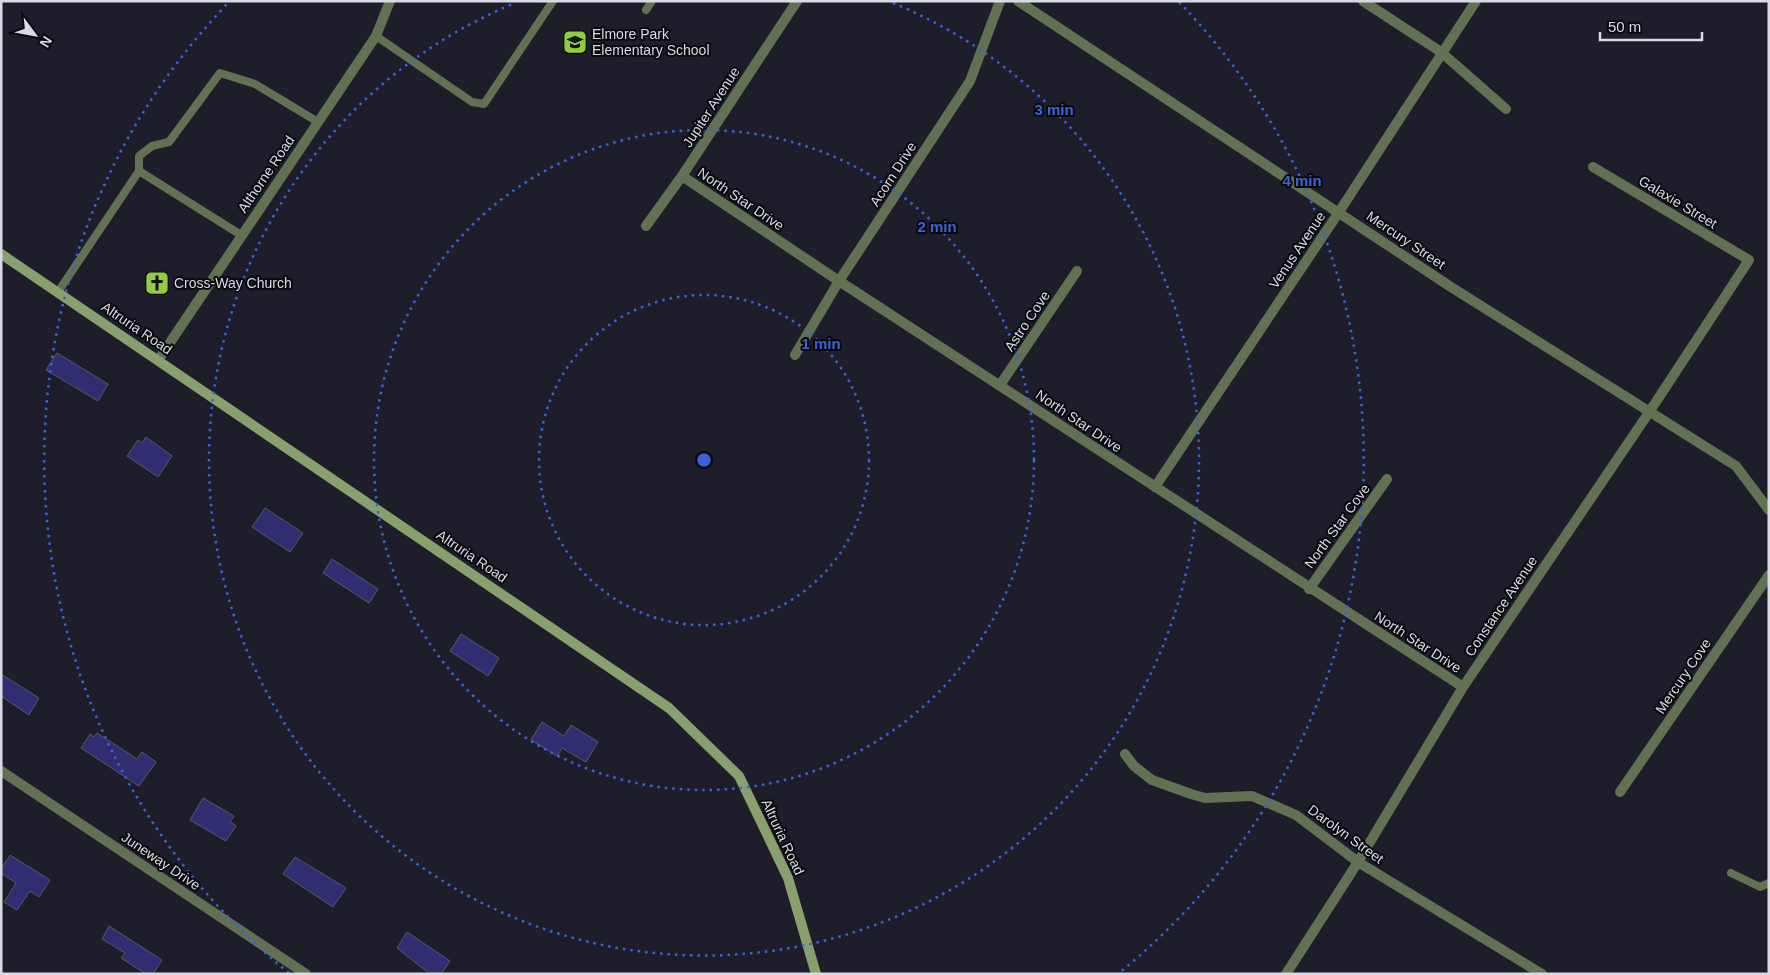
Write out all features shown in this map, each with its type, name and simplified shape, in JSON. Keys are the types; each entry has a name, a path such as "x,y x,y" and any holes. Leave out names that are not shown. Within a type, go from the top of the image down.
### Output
{"street":[{"name":"Althorne Road","path":"158,359 376,36 390,1"},
{"name":"Jupiter Avenue","path":"646,226 682,176 797,1"},
{"name":"Acorn Drive","path":"795,354 839,281 970,81 1000,1"},
{"name":"Mercury Street","path":"1018,1 1452,287 1736,466 1769,510"},
{"path":"1363,1 1441,52 1506,110"},
{"name":"Venus Avenue","path":"1154,487 1339,212 1441,52 1476,1"},
{"name":"Galaxie Street","path":"1593,168 1749,260"},
{"name":"North Star Drive","path":"682,176 1309,589 1463,687"},
{"name":"Altruria Road","path":"1,254 669,708 739,776 788,878 816,974"},
{"name":"Constance Avenue","path":"1286,974 1358,862 1463,687 1650,412 1749,260"},
{"name":"Astro Cove","path":"1000,385 1077,272"},
{"name":"North Star Cove","path":"1309,589 1388,479"},
{"name":"Mercury Cove","path":"1620,792 1769,575"},
{"name":"Darolyn Street","path":"1124,754 1134,766 1152,780 1191,794 1205,798 1252,796 1296,815 1358,862 1528,970 1542,974"},
{"name":"Juneway Drive","path":"1,771 306,974"}],"lane":[{"path":"376,36 472,102 484,104 553,1"},
{"path":"646,10 652,1"},
{"path":"58,292 139,171 139,156 152,146 168,142 220,73 255,84 318,122"},
{"path":"139,171 241,235"},
{"path":"1731,872 1769,893"},
{"path":"1760,887 1769,883"}],"building":[{"path":"57,353 108,384 98,401 46,370"},
{"path":"146,437 172,456 158,477 127,456 138,440 142,443"},
{"path":"265,508 303,533 290,552 252,527"},
{"path":"332,559 378,589 369,603 323,573"},
{"path":"461,634 499,658 488,676 450,651"},
{"path":"1,674 39,698 29,715 1,696"},
{"path":"542,722 564,736 571,725 598,742 586,762 562,748 557,756 531,740"},
{"path":"97,733 137,759 142,752 156,762 139,786 81,748 90,734 94,737"},
{"path":"203,798 234,816 230,822 236,826 226,841 190,820"},
{"path":"10,855 50,880 39,897 30,891 17,910 4,902 16,883 1,873 1,869"},
{"path":"295,857 346,888 333,907 283,874"},
{"path":"109,926 162,960 153,974 146,974 121,958 125,953 102,939"},
{"path":"407,932 450,961 441,974 430,974 397,948"}],"place":[{"name":"Elmore Park Elementary School","path":"575,42"},
{"name":"Cross-Way Church","path":"157,283"}]}
